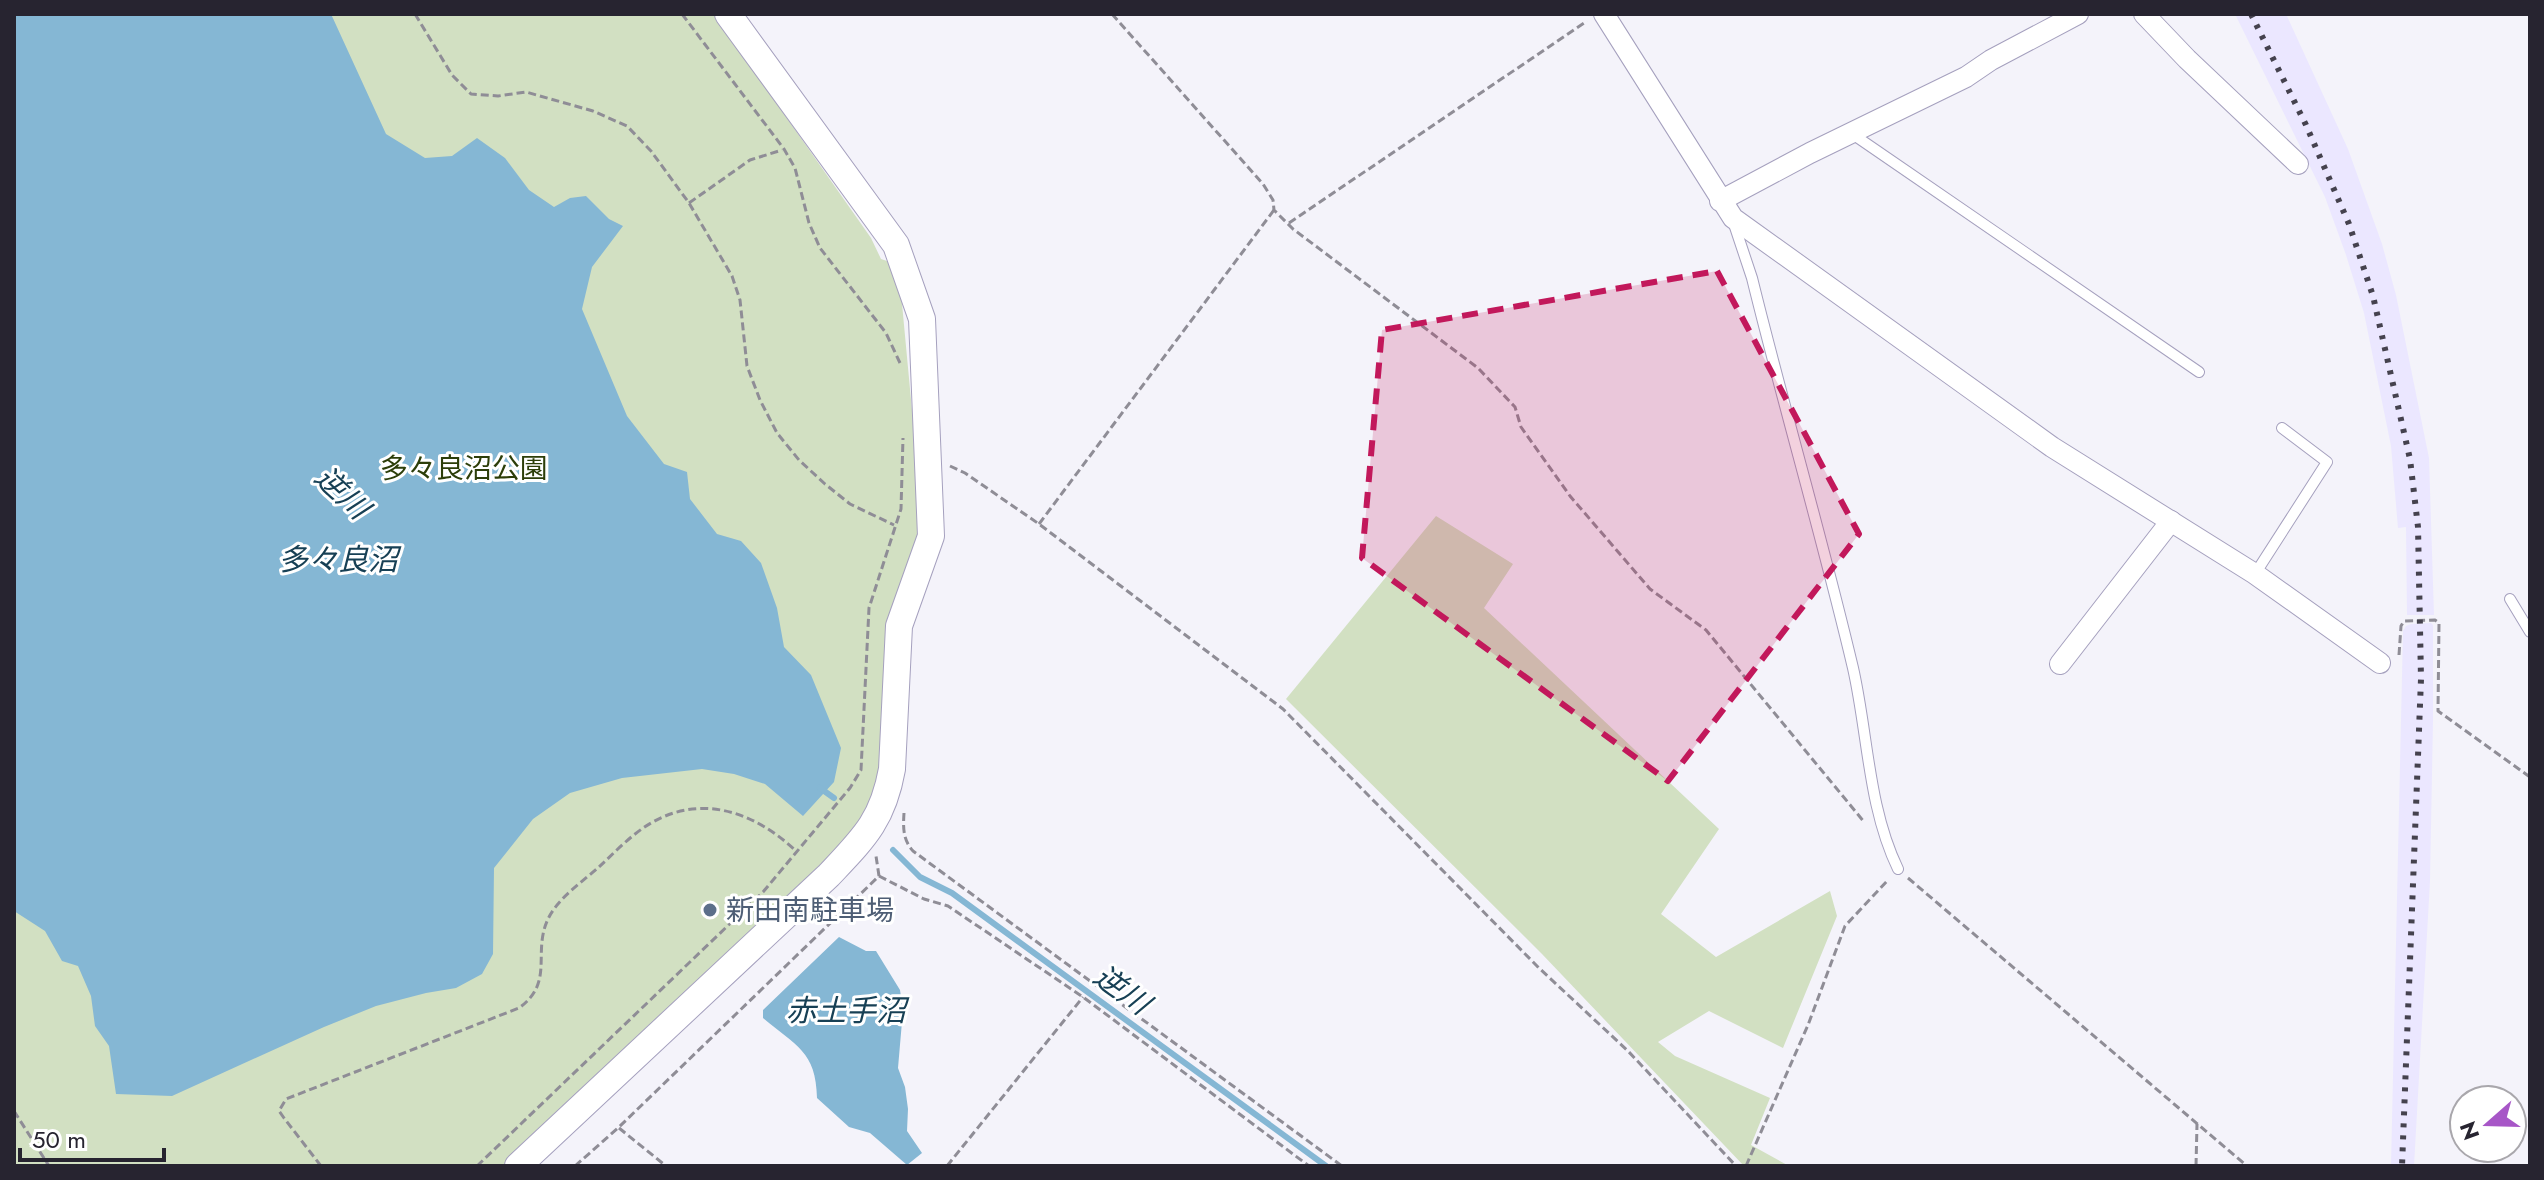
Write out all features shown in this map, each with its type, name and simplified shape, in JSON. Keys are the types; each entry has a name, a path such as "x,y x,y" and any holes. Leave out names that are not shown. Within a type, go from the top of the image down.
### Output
{"street":[{"path":"518,1166 829,875 876,821 884,806 892,769 899,626 931,536 922,319 896,245 728,14"},
{"path":"1604,14 1733,218 2052,447 2255,574 2380,663"},
{"path":"1720,201 1966,77 1991,60 2078,14"},
{"path":"2144,14 2298,164"},
{"path":"2060,664 2171,521"}],"lane":[{"path":"1850,133 2199,372"},
{"path":"1733,218 1752,278 1853,670 1879,818 1898,869"},
{"path":"2255,574 2327,462 2282,428"},
{"path":"2510,599 2530,632"}],"path":[{"path":"415,14 452,75 471,94 498,96 526,92 593,111 627,126 651,151 689,203 732,276 740,300 747,366 777,433 799,460 850,504 895,525"},
{"path":"682,14 784,149 795,168 809,223 820,248 886,333 904,371"},
{"path":"1112,14 1263,184 1273,200 1274,210 1287,224 1478,368 1515,407 1521,427 1570,496 1650,589 1706,630 1874,835 1887,846"},
{"path":"1287,224 1597,14"},
{"path":"689,203 750,160 784,149"},
{"path":"1039,524 1274,210"},
{"path":"477,1166 763,892 795,850 850,788 861,770 869,608 901,509 903,432"},
{"path":"929,457 965,473 1039,524 1283,709 1539,968 1628,1051 1736,1166"},
{"path":"2380,663 2388,666 2396,660 2404,621 2435,620 2439,623 2438,711 2530,777"},
{"path":"904,803 903,831 906,843 913,851 1342,1166"},
{"path":"321,1166 279,1111 281,1104 286,1099 519,1008 530,1000 541,978 543,935 556,906 650,823 674,813 698,809 738,813 774,831 795,850"},
{"path":"876,855 879,876"},
{"path":"1746,1166 1808,1025 1845,926 1898,869 2247,1166"},
{"path":"879,876 924,899 948,906 1083,997 1309,1166"},
{"path":"575,1166 879,876"},
{"path":"947,1166 1083,997"},
{"path":"14,1111 49,1166"},
{"path":"2196,1166 2197,1124"},
{"path":"618,1128 666,1166"}],"highlighted area":[{"path":"1717,271 1859,534 1668,781 1362,558 1382,330"}],"shaded area":[{"path":"2235,14 2286,14 2348,149 2382,244 2396,295 2429,458 2434,615 2407,615 2406,527 2398,528 2391,446 2364,313 2346,255 2325,197"},
{"path":"2431,623 2430,881 2414,1166 2391,1166 2403,631 2411,624"}],"green space":[{"name":"多々良沼","path":"14,14 714,14 871,238 881,259 890,262 901,293 922,517 915,552 893,603 883,703 880,781 871,810 824,866 506,1166 14,1166"},
{"path":"1436,516 1513,564 1484,608 1719,829 1661,914 1716,957 1830,891 1837,916 1783,1048 1709,1011 1658,1042 1675,1056 1770,1098 1751,1145 1789,1166 1744,1166 1542,954 1286,699"}],"water":[{"name":"多々良沼","path":"14,14 331,14 386,134 425,158 452,156 477,138 505,158 529,190 554,207 570,198 586,196 609,219 623,226 592,267 582,309 627,416 664,464 687,472 690,499 717,534 741,541 761,563 777,608 784,647 811,675 841,748 834,782 803,816 765,784 734,774 702,769 622,778 570,793 533,819 494,868 493,954 482,974 456,988 376,1006 172,1096 116,1094 109,1046 95,1026 91,996 78,966 62,961 45,931 14,911"},
{"name":"赤土手沼","path":"839,937 866,951 876,951 900,990 903,1010 898,1068 905,1087 907,1131 922,1153 907,1165 870,1133 849,1127 817,1098 816,1082 808,1059 763,1018 763,1010"}],"waterway":[{"name":"逆川","path":"820,788 834,798"},
{"name":"逆川","path":"893,850 920,877 952,893 1326,1166"}],"railway":[{"path":"2251,14 2306,125 2349,224 2373,296 2410,459 2418,527 2421,679 2402,1166"}],"place":[{"name":"新田南駐車場","path":"710,910"}],"park label":[{"name":"多々良沼公園","path":"464,468"}]}
